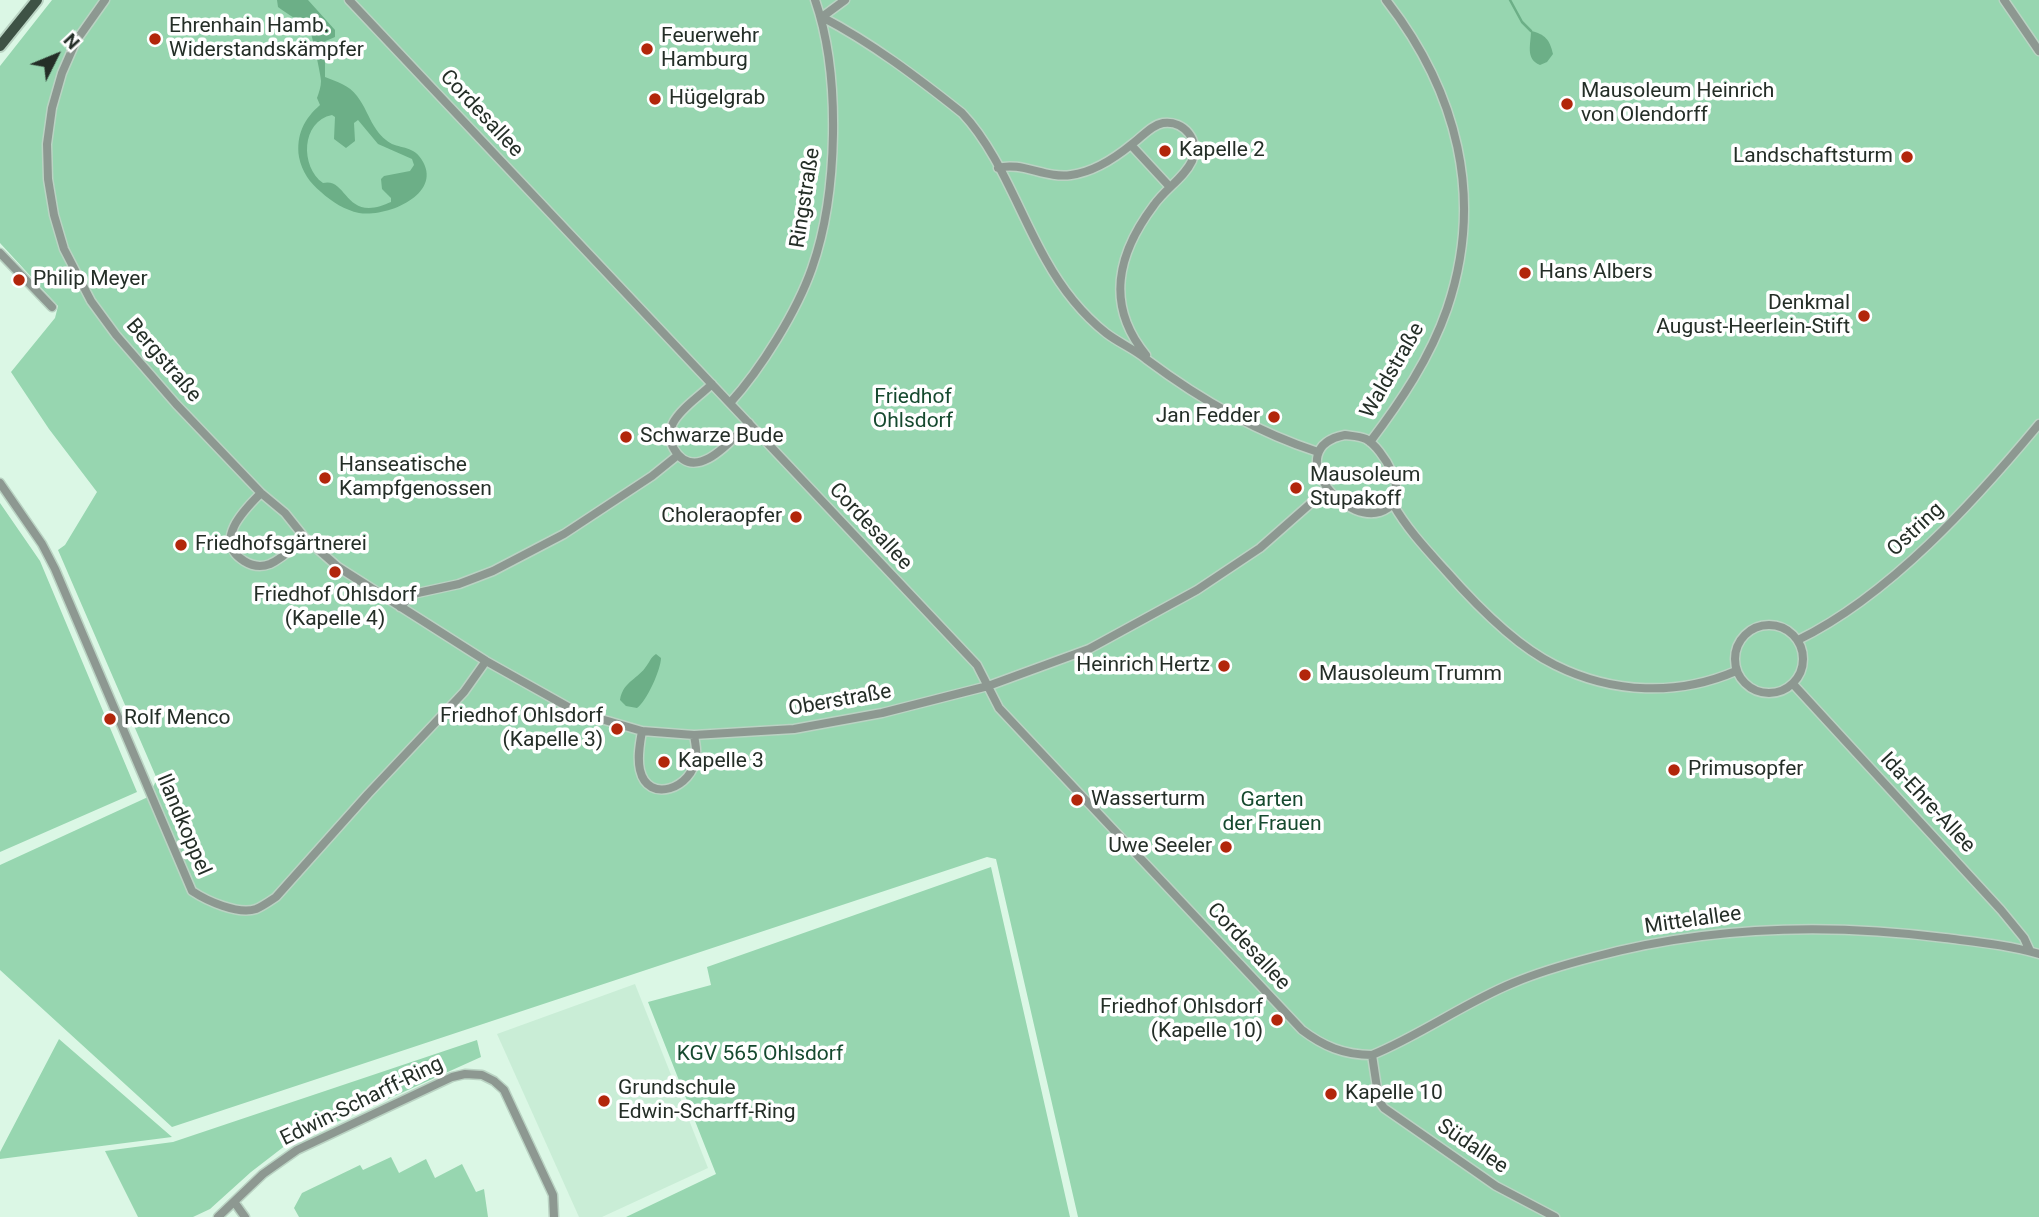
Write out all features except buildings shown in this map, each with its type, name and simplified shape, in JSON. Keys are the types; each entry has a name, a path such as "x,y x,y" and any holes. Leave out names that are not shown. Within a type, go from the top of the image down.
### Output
{"main road":[{"path":"0,46 37,0"}],"street":[{"name":"Bergstraße","path":"105,0 76,41 62,73 52,108 47,144 48,179 54,215 64,249 91,301 151,376 261,493 280,507 305,538 338,567 441,633"},
{"name":"Cordesallee","path":"349,0 977,665 999,708 1302,1030 1318,1043 1332,1049 1372,1055"},
{"name":"Ringstraße","path":"730,403 762,362 789,316 816,256 829,192 833,132 831,78 822,17 816,0"},
{"path":"845,0 822,17 886,56 962,113 972,124 1047,261 1075,302 1105,333 1168,376 1243,421 1318,452 1319,473 1328,489 1341,502 1364,512 1380,513 1393,504 1411,531 1468,596 1515,637 1555,666 1600,682 1639,689 1677,688 1736,671"},
{"name":"Waldstraße","path":"1370,442 1399,404 1419,370 1447,310 1458,267 1465,195 1462,165 1446,103 1415,41 1386,0"},
{"path":"2004,0 2039,51"},
{"path":"998,168 1005,166 1070,176 1091,170 1158,124 1175,124 1187,131 1194,143 1194,157 1185,172 1154,204 1138,229 1121,274 1118,292 1124,317 1137,345 1152,363"},
{"path":"1131,145 1169,187"},
{"path":"0,253 52,307"},
{"path":"712,384 672,425 672,447 678,456 687,461 706,460 749,423"},
{"name":"Ostring","path":"1798,640 1853,609 1918,552 1990,482 2039,424"},
{"name":"Waldstraße","path":"1318,452 1330,439 1345,435 1364,438 1370,442 1383,455 1393,472 1396,491 1393,504"},
{"path":"400,607 413,594 459,584 493,571 566,533 678,456"},
{"name":"Ilandkoppel","path":"0,483 48,554 192,891 208,901 249,910 259,908 276,897 464,692 486,661"},
{"path":"988,686 1089,649 1186,596 1260,548 1328,489"},
{"path":"261,493 234,525 231,538 233,550 239,557 259,567 268,565 283,557 305,538"},
{"path":"1756,626 1780,626 1790,631 1798,640 1803,651 1800,674 1793,684 1775,693 1764,693 1747,686 1736,671 1734,661 1739,640 1756,626"},
{"name":"Oberstraße","path":"441,633 577,712 642,731 694,735 794,729 882,713 988,686"},
{"name":"Ida-Ehre-Allee","path":"1793,684 2001,910 2024,939 2029,951"},
{"path":"642,731 640,771 646,781 656,788 665,789 676,788 691,771 696,758 694,735"},
{"name":"Mittelallee","path":"1372,1055 1514,982 1574,962 1652,944 1730,931 1821,928 1907,933 2039,954"},
{"name":"Südallee","path":"1372,1055 1379,1101 1384,1108 1487,1180 1555,1217"},
{"name":"Edwin-Scharff-Ring","path":"218,1217 272,1167 298,1149 452,1077 474,1073 494,1081 508,1098 553,1195 554,1217"},
{"path":"235,1203 245,1217"}],"shaded area":[{"path":"277,0 308,0 335,30 335,37 321,43 319,47 325,58 325,77 354,92 386,140 419,156 426,169 426,181 411,200 385,211 359,213 330,199 307,177 299,157 299,142 306,122 320,105 317,98 321,78 310,31 278,7","holes":["332,115 335,117 334,139 346,148 355,141 354,123 358,120 378,144 412,159 414,165 410,171 381,179 382,189 391,198 391,202 369,208 361,207 335,185 323,183 316,176 308,156 309,135 322,119"]},
{"path":"1531,31 1543,36 1552,49 1553,54 1547,62 1540,65 1532,59"},
{"path":"656,654 661,658 649,692 637,708 626,706 620,700 624,689"},
{"name":"Grundschule Edwin-Scharff-Ring","path":"635,984 708,1168 602,1217 579,1217 497,1034"}],"green space":[{"name":"Friedhof Ohlsdorf","path":"52,0 2039,0 2039,1217 1078,1217 996,859 987,857 172,1127 0,970 0,865 148,797 157,779 58,550 65,545 97,492 49,429 11,372 55,318 58,306 0,243 0,66"},
{"path":"0,503 40,561 137,792 0,852"},
{"name":"KGV 565 Ohlsdorf","path":"991,867 1070,1217 626,1217 716,1174 648,1002 711,985 707,967"},
{"path":"59,1039 172,1137 0,1159 0,1152"},
{"path":"477,1040 481,1057 286,1145 210,1209 193,1217 138,1217 105,1151 173,1142"},
{"path":"391,1157 399,1173 426,1159 435,1178 462,1164 476,1192 484,1189 488,1217 299,1217 294,1208 302,1193 360,1165 363,1170"}],"waterway":[{"path":"1510,0 1522,22 1531,31"}],"place":[{"name":"Ehrenhain Hamb. Widerstandskämpfer","path":"155,39"},
{"name":"Feuerwehr Hamburg","path":"647,49"},
{"name":"Hügelgrab","path":"655,99"},
{"name":"Mausoleum Heinrich von Olendorff","path":"1567,104"},
{"name":"Kapelle 2","path":"1165,151"},
{"name":"Landschaftsturm","path":"1907,157"},
{"name":"Hans Albers","path":"1525,273"},
{"name":"Philip Meyer","path":"19,280"},
{"name":"Denkmal August-Heerlein-Stift","path":"1864,316"},
{"name":"Jan Fedder","path":"1274,417"},
{"name":"Schwarze Bude","path":"626,437"},
{"name":"Hanseatische Kampfgenossen","path":"325,478"},
{"name":"Mausoleum Stupakoff","path":"1296,488"},
{"name":"Choleraopfer","path":"796,517"},
{"name":"Friedhofsgärtnerei","path":"181,545"},
{"name":"Friedhof Ohlsdorf (Kapelle 4)","path":"335,572"},
{"name":"Heinrich Hertz","path":"1224,666"},
{"name":"Mausoleum Trumm","path":"1305,675"},
{"name":"Rolf Menco","path":"110,719"},
{"name":"Friedhof Ohlsdorf (Kapelle 3)","path":"617,729"},
{"name":"Kapelle 3","path":"664,762"},
{"name":"Primusopfer","path":"1674,770"},
{"name":"Wasserturm","path":"1077,800"},
{"name":"Uwe Seeler","path":"1226,847"},
{"name":"Friedhof Ohlsdorf (Kapelle 10)","path":"1277,1020"},
{"name":"Kapelle 10","path":"1331,1094"},
{"name":"Grundschule Edwin-Scharff-Ring","path":"604,1101"}],"park label":[{"name":"Garten der Frauen","path":"1272,813"}]}
